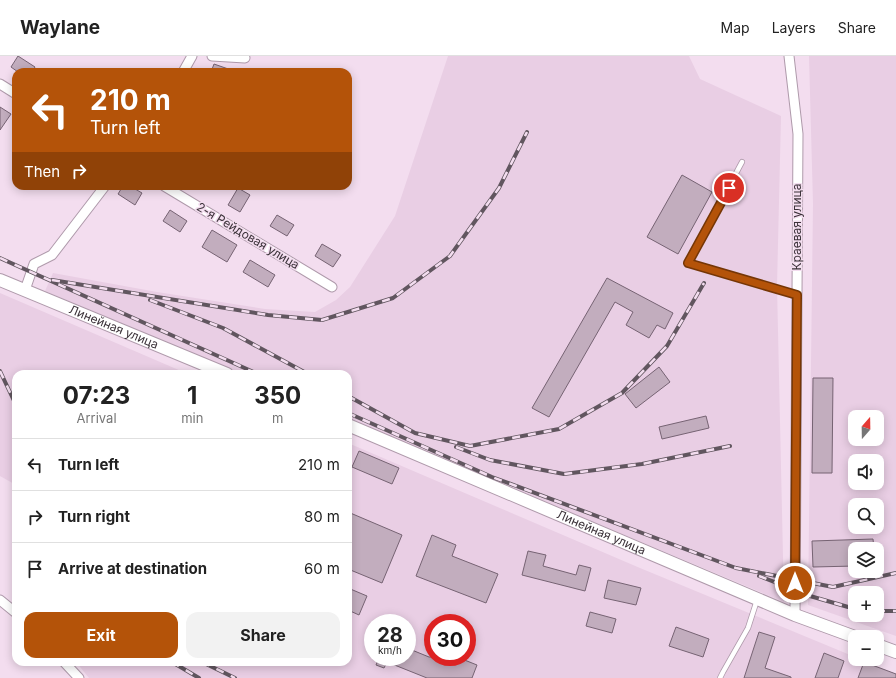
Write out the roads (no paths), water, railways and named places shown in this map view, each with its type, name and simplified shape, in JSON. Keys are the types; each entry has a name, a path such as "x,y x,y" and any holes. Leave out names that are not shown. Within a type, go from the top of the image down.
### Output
{"street":[{"path":"185,68 192,56"},
{"path":"212,56 245,58"},
{"name":"Краевая улица","path":"789,56 798,134 795,615"},
{"path":"0,84 12,92"},
{"path":"25,290 34,264 52,255 102,190"},
{"name":"2-я Рейдовая улица","path":"171,190 332,287"},
{"name":"Линейная улица","path":"0,280 217,370"},
{"name":"Линейная улица","path":"352,427 795,615 848,634"},
{"path":"0,600 12,610"},
{"path":"884,648 896,652"},
{"path":"68,666 79,678"}],"lane":[{"path":"742,162 688,263 797,295"},
{"path":"720,678 748,628 757,599"}],"railway":[{"path":"52,280 268,315 322,320 393,298 450,256 499,188 527,132"},
{"path":"0,258 249,370"},
{"path":"352,398 415,433 470,446 559,429 622,393 667,346 704,283"},
{"path":"150,300 223,328 301,370"},
{"path":"0,371 12,396"},
{"path":"352,415 492,477 736,568 833,587 896,573"},
{"path":"456,447 490,460 564,474 642,464 730,446"},
{"path":"759,576 810,596 848,607"},
{"path":"884,611 896,611"},
{"path":"179,666 199,678"},
{"path":"210,666 235,678"}]}
